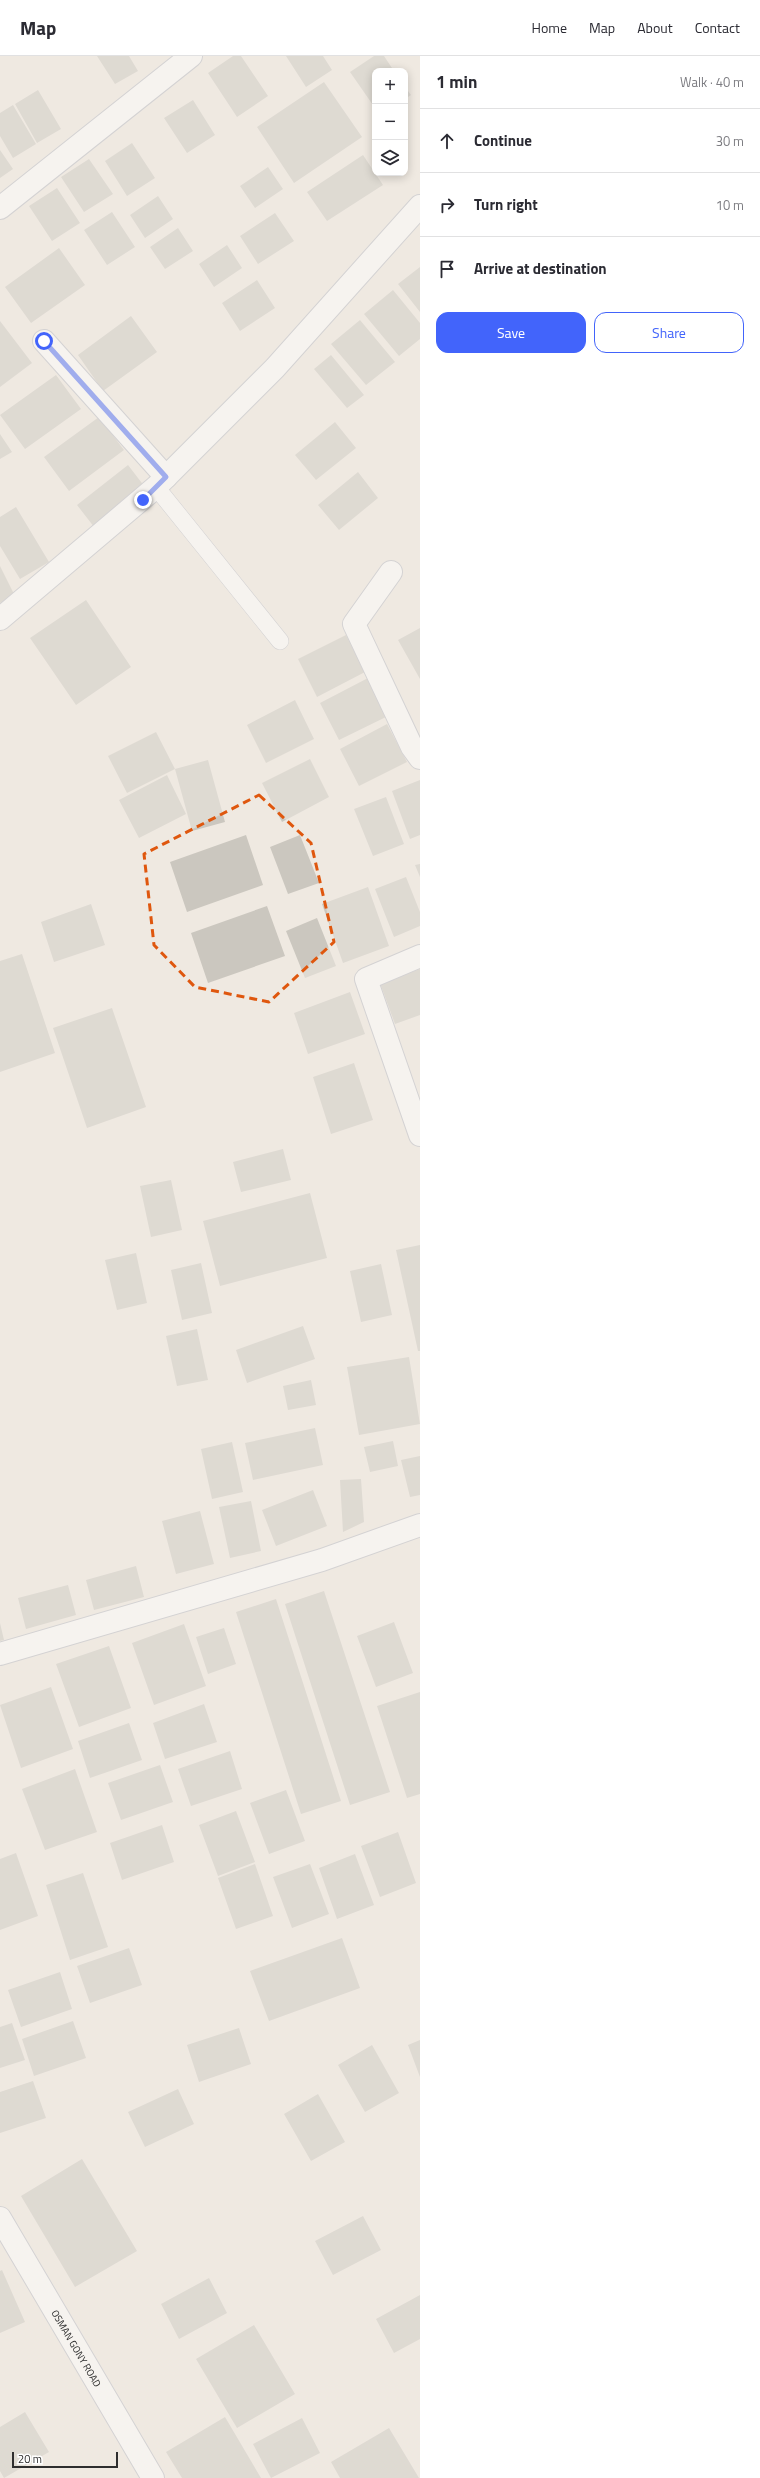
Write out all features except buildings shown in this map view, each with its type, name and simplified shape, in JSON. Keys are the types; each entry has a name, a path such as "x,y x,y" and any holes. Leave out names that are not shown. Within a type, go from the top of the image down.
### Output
{"street":[{"path":"0,208 191,56"},
{"path":"0,619 161,482 275,368 420,206"},
{"path":"44,341 161,482"},
{"path":"391,572 354,624 417,749"},
{"path":"420,956 366,979 420,1135"},
{"path":"0,1654 322,1560 420,1525"},
{"name":"OSMAN GONY ROAD","path":"0,2218 153,2478"}],"lane":[{"path":"161,482 280,641"}],"highlighted area":[{"path":"259,795 311,843 334,942 269,1002 195,987 154,945 144,854"}],"route":[{"path":"44,341 166,477 143,500"}]}
